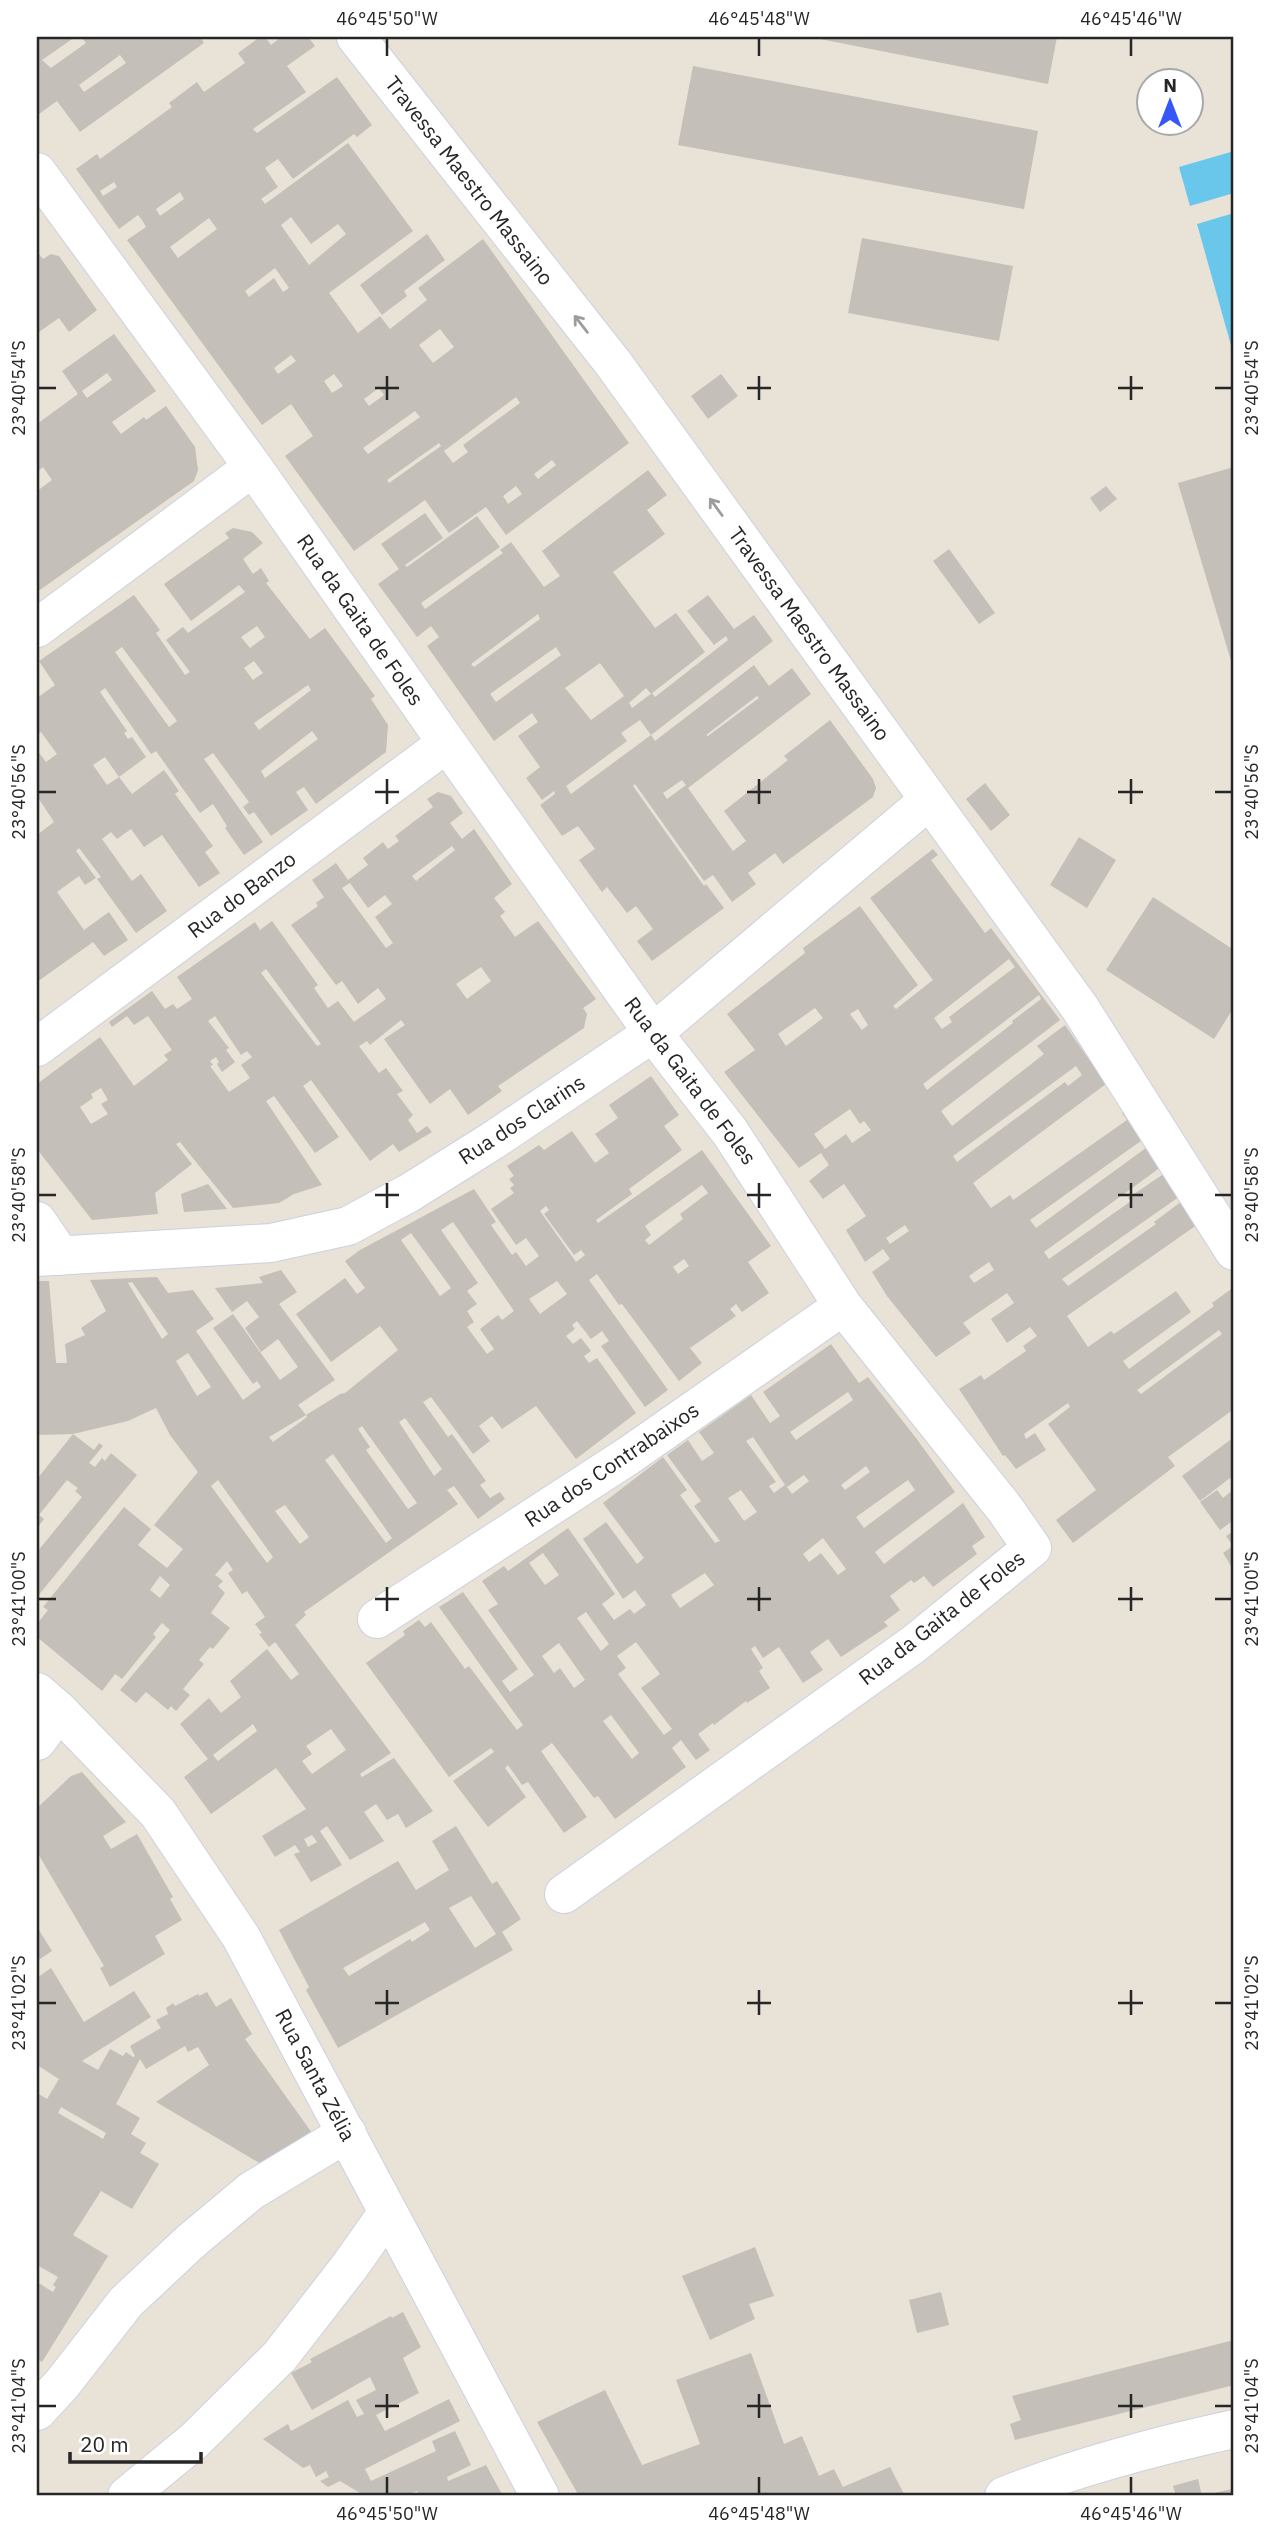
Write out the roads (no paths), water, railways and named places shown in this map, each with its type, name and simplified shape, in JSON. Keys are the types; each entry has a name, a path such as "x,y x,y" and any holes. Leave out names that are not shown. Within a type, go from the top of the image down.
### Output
{"street":[{"name":"Travessa Maestro Massaino","path":"356,37 613,363 1080,1008 1234,1251"},
{"name":"Rua da Gaita de Foles","path":"42,190 253,467 653,1033 730,1132 843,1306 997,1499 1032,1548 914,1644 564,1894"},
{"path":"37,628 253,467"},
{"name":"Rua do Banzo","path":"37,1047 447,743"},
{"name":"Rua dos Clarins","path":"49,1257 271,1243 348,1226 409,1193 492,1141 653,1033 929,800"},
{"path":"37,1221 49,1257"},
{"name":"Rua dos Contrabaixos","path":"377,1619 628,1455 843,1306"},
{"path":"37,1741 48,1701"},
{"name":"Rua Santa Zélia","path":"48,1701 158,1813 241,1937 540,2496"},
{"path":"37,2412 126,2302 190,2242 251,2191 347,2133"},
{"path":"127,2496 194,2441 280,2356 388,2212"},
{"path":"1004,2496 1063,2473 1185,2439 1234,2429"}],"water":[{"path":"1234,151 1234,193 1190,206 1179,167"},
{"path":"1234,213 1234,356 1197,224"}]}
